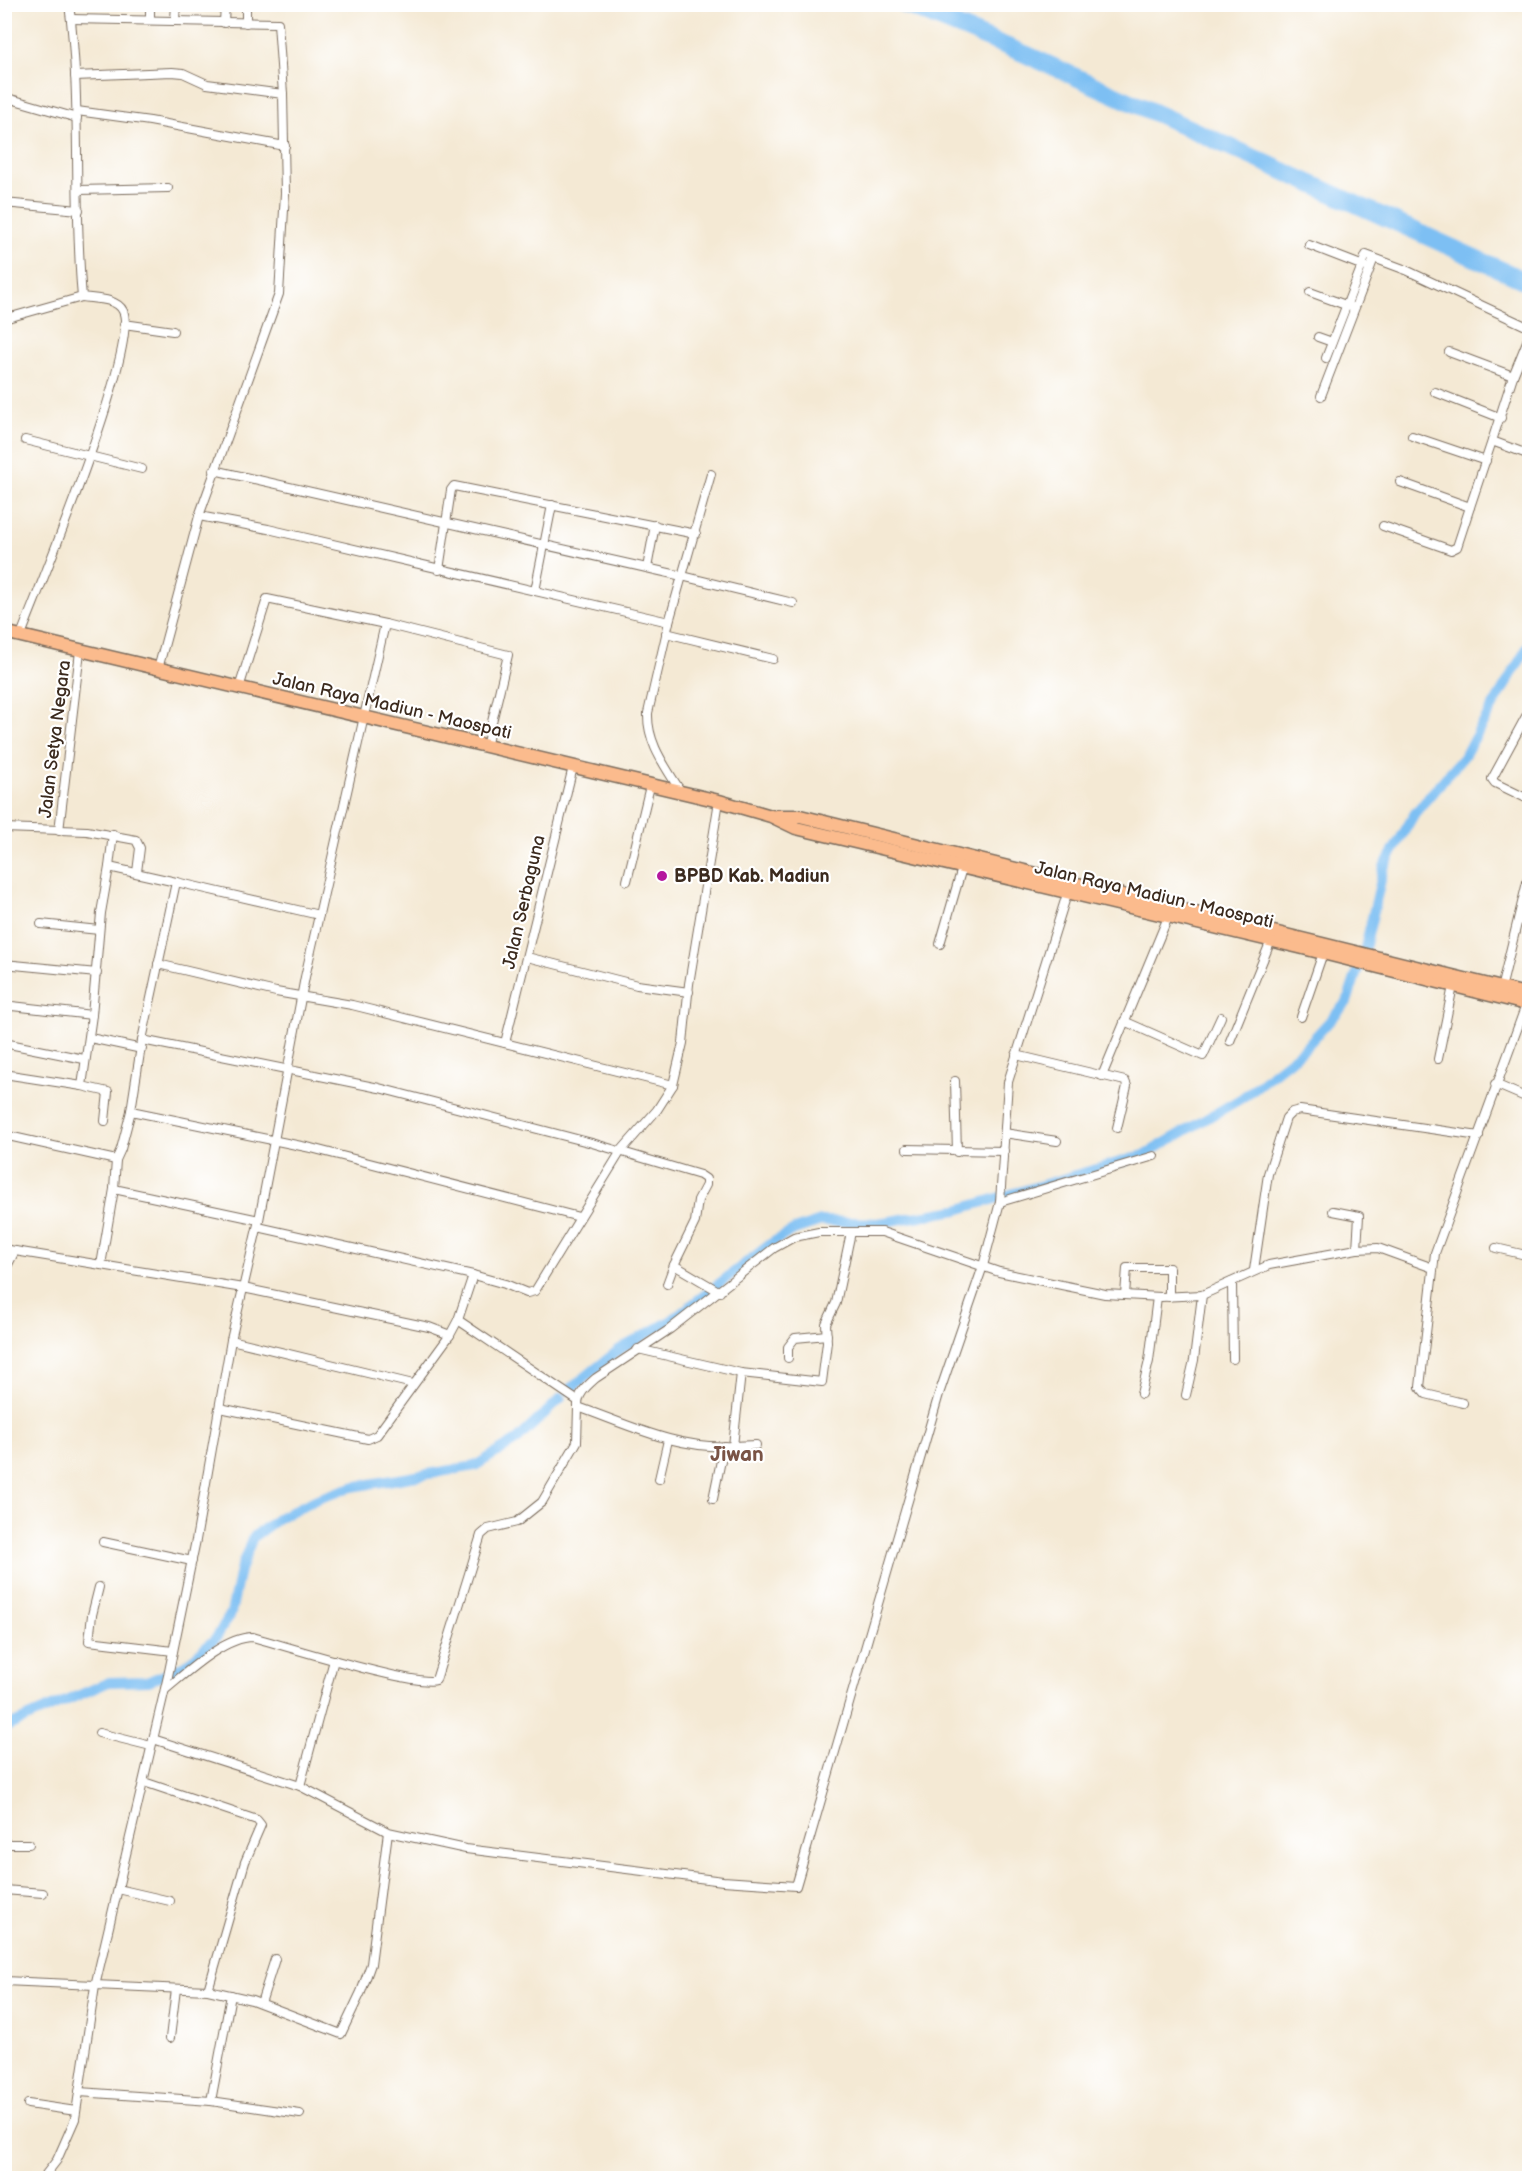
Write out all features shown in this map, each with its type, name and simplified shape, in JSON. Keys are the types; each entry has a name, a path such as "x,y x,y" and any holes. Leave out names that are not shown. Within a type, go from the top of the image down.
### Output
{"highway":[{"name":"Jalan Raya Madiun - Maospati","path":"4,632 719,801 771,816 800,816 962,868 1168,917 1272,936 1323,952 1366,958 1453,986 1528,1002"},
{"name":"Jalan Raya Madiun - Maospati","path":"905,848 1501,989 1528,1002"}],"street":[{"path":"69,4 77,115 79,265 82,297"},
{"path":"150,4 150,20"},
{"path":"175,20 176,4"},
{"path":"224,23 225,4"},
{"path":"246,4 246,23"},
{"path":"71,19 278,23 284,94 285,146 279,294 199,516 158,669"},
{"path":"75,76 172,72 183,73 207,84 284,94"},
{"path":"4,97 77,115 150,121 285,146"},
{"path":"79,190 168,188"},
{"path":"4,203 79,210"},
{"path":"1309,245 1366,266"},
{"path":"1321,396 1366,266 1366,255 1406,270 1530,327"},
{"path":"1310,292 1350,307"},
{"path":"4,310 6,319 82,297 116,303 125,314 110,394 89,457 21,636"},
{"path":"1326,358 1350,307"},
{"path":"124,324 173,331"},
{"path":"1318,337 1332,342"},
{"path":"1383,526 1451,550 1457,547 1513,376 1528,339"},
{"path":"1449,352 1513,376"},
{"path":"1435,392 1501,418"},
{"path":"1412,436 1486,461"},
{"path":"25,440 142,469"},
{"path":"1492,441 1530,455"},
{"path":"214,470 793,603"},
{"path":"681,792 652,744 648,727 651,696 666,633 696,534 711,474"},
{"path":"1400,482 1470,507"},
{"path":"439,570 451,490 454,486 696,534"},
{"path":"535,591 552,505"},
{"path":"199,516 268,528 439,570 669,622"},
{"path":"647,568 655,525"},
{"path":"239,688 267,598 385,624 507,655 486,747"},
{"path":"43,2178 57,2160 67,2141 76,2111 95,1986 168,1676 192,1561 231,1340 259,1224 319,915 385,624"},
{"path":"666,633 773,658"},
{"name":"Jalan Setya Negara","path":"59,831 80,651"},
{"path":"1530,709 1492,778 1495,783 1530,800"},
{"name":"Jalan Serbaguna","path":"505,1043 573,767"},
{"path":"627,881 650,786"},
{"path":"114,1189 473,1275 527,1293 535,1291 621,1151 657,1110 673,1085 681,1055 719,801"},
{"path":"4,828 113,834 136,840 140,845 137,872"},
{"path":"82,1086 84,1059 90,1038 99,930 113,834"},
{"path":"109,867 319,915"},
{"path":"940,944 962,868"},
{"path":"1501,989 1530,870"},
{"path":"101,1265 114,1189 116,1160 122,1149 131,1111 142,1045 176,882"},
{"path":"99,1733 152,1742 300,1786 388,1832 466,1849 723,1881 796,1886 939,1394 982,1266 992,1222 1000,1200 1006,1097 1016,1055 1067,894"},
{"path":"1102,1076 1168,917"},
{"path":"41,924 99,930"},
{"path":"1230,1041 1272,936"},
{"path":"1301,1017 1323,952"},
{"path":"527,957 637,984 689,992"},
{"path":"4,964 97,973"},
{"path":"158,964 276,992 303,995 673,1085"},
{"path":"1438,1059 1453,986"},
{"path":"1463,1403 1426,1395 1420,1387 1433,1268 1441,1237 1479,1136 1495,1084 1528,1002"},
{"path":"4,1026 7,1009 12,1006 92,1015"},
{"path":"1124,1021 1203,1056 1221,1017"},
{"path":"90,1038 288,1069 379,1088 621,1151 700,1175 706,1179 706,1185 698,1200 695,1222 667,1284"},
{"path":"4,1043 84,1059"},
{"path":"1016,1055 1127,1084 1117,1128"},
{"path":"4,1074 108,1092 105,1121"},
{"path":"955,1081 957,1152"},
{"path":"1495,1084 1530,1099"},
{"path":"1254,1270 1268,1174 1286,1118 1292,1112 1300,1110 1319,1112 1479,1136"},
{"path":"131,1111 459,1185 579,1217"},
{"path":"1004,1133 1057,1140"},
{"path":"4,1135 116,1160"},
{"path":"907,1149 957,1152 1004,1151"},
{"path":"1000,1200 1154,1156"},
{"path":"1333,1211 1359,1216 1356,1249"},
{"path":"165,1690 201,1662 237,1638 244,1636 253,1636 334,1660 424,1681 436,1680 481,1535 488,1529 518,1522 542,1502 577,1442 578,1404 585,1388 720,1291 774,1248 794,1237 851,1232 890,1234 982,1266 1086,1292 1157,1297 1202,1295 1254,1270 1286,1261 1356,1249 1378,1248 1433,1268"},
{"path":"638,1349 741,1373 822,1382 825,1376 826,1324 836,1303 851,1232"},
{"path":"1496,1248 1530,1256"},
{"path":"4,1249 243,1288 429,1327 450,1335"},
{"path":"4,1272 15,1251"},
{"path":"674,1265 720,1291"},
{"path":"1125,1295 1127,1268 1169,1268 1169,1297"},
{"path":"220,1408 368,1439 377,1435 450,1335 458,1320 473,1275"},
{"path":"1232,1282 1233,1359"},
{"path":"1186,1395 1196,1348 1202,1295"},
{"path":"1141,1394 1149,1360 1157,1297"},
{"path":"458,1320 578,1404 668,1440 729,1446 756,1445"},
{"path":"788,1358 788,1347 795,1338 827,1335"},
{"path":"231,1340 414,1384"},
{"path":"713,1499 729,1446 741,1373"},
{"path":"659,1479 668,1440"},
{"path":"103,1542 192,1561"},
{"path":"99,1587 89,1641 172,1655"},
{"path":"300,1786 334,1660"},
{"path":"144,1782 257,1820 261,1825 245,1862 208,1990"},
{"path":"4,1981 208,1990 261,2003 304,2018 336,2033 343,2032 371,1964 388,1832"},
{"path":"4,1844 29,1844"},
{"path":"118,1889 170,1901"},
{"path":"4,1890 43,1893"},
{"path":"261,2003 275,1959"},
{"path":"170,2038 176,1989"},
{"path":"211,2101 231,1995"},
{"path":"79,2092 211,2101 300,2114"},
{"path":"28,2103 76,2111"}],"waterway":[{"path":"903,4 1025,54 1530,283"},
{"path":"569,1390 620,1349 672,1320 773,1242 794,1230 821,1221 878,1223 957,1210 1144,1155 1242,1098 1303,1050 1347,1002 1365,948 1384,867 1415,813 1464,756 1530,643"},
{"path":"4,1728 109,1682 149,1681 186,1665 216,1638 231,1613 240,1570 253,1537 280,1517 317,1499 352,1487 475,1466 517,1440 561,1398"}],"place":[{"name":"BPBD Kab. Madiun","path":"662,876"}],"district":[{"name":"Jiwan","path":"737,1454"}]}
